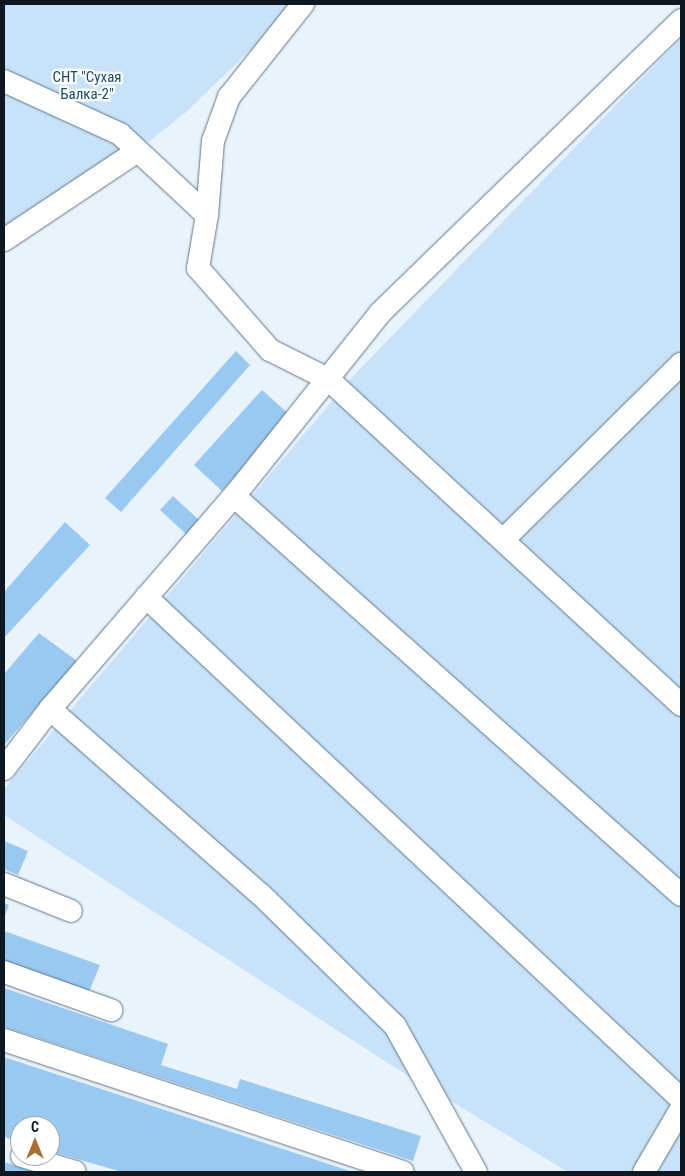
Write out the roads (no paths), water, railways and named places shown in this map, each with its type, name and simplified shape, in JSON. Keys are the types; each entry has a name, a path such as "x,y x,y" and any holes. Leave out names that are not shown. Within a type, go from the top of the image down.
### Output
{"lane":[{"path":"302,4 230,97 213,141 207,215 198,268 270,350 328,379 678,697"},
{"path":"4,769 50,709 234,496 380,313 681,20"},
{"path":"4,81 120,134 136,152 207,215"},
{"path":"4,239 136,152"},
{"path":"504,539 681,364"},
{"path":"234,496 681,895"},
{"path":"146,597 681,1099"},
{"path":"50,709 261,895 395,1026 476,1172"},
{"path":"4,884 71,911"},
{"path":"4,972 111,1010"},
{"path":"4,1040 403,1172"},
{"path":"644,1172 681,1109"},
{"path":"55,1166 75,1172"}],"park label":[{"name":"СНТ \"Сухая Балка-2\"","path":"87,86"}]}
